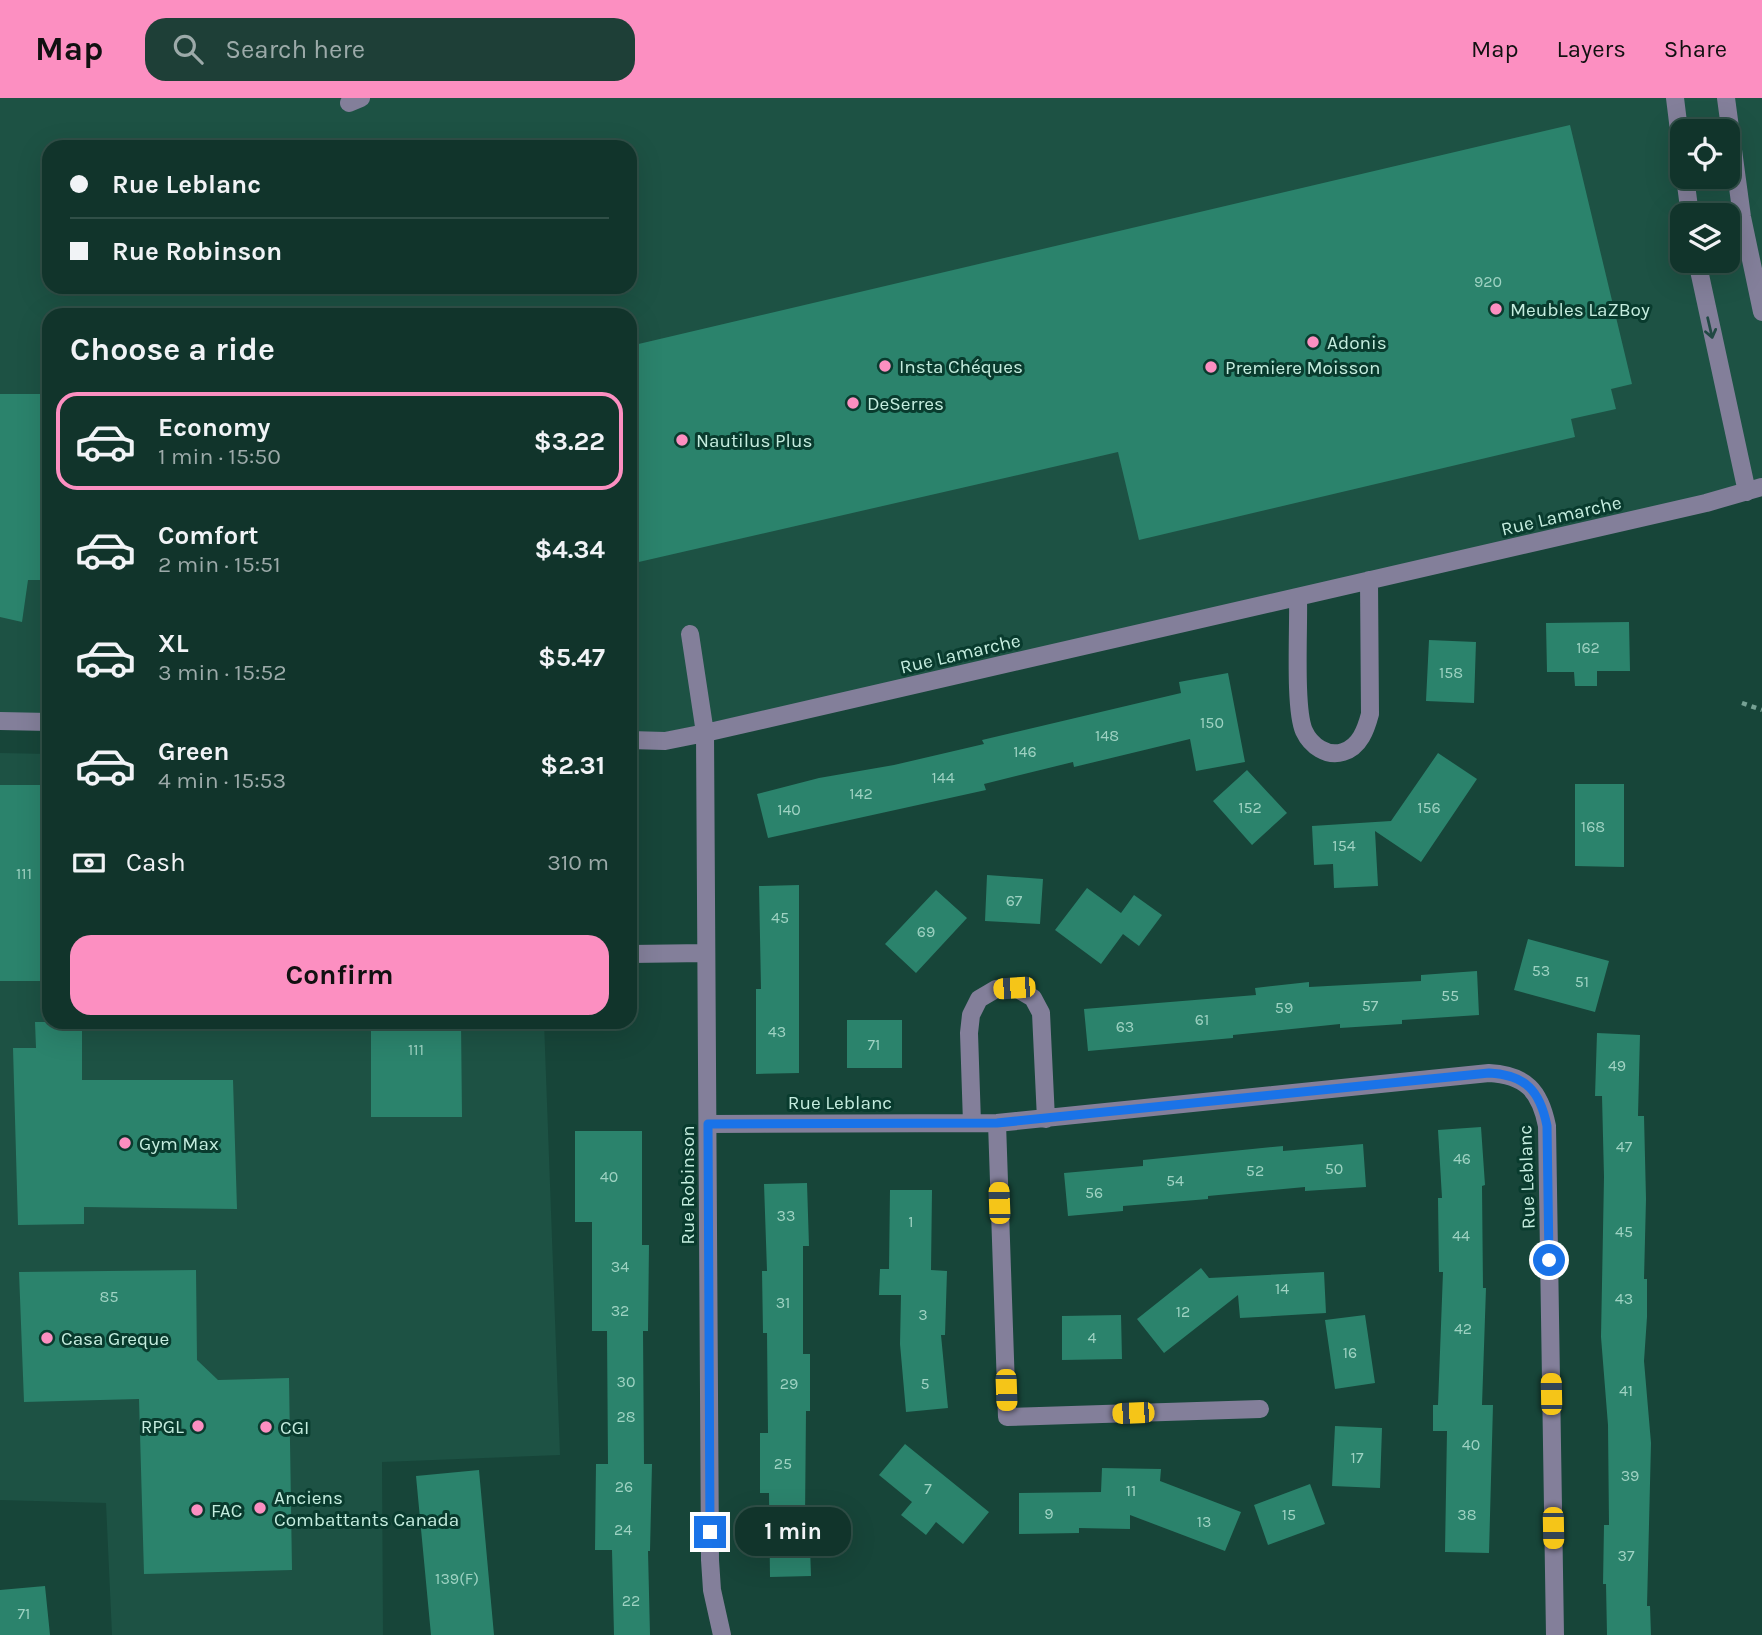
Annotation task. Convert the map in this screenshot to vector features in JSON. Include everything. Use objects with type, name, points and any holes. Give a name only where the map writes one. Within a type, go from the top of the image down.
[{"type":"street","points":[[1675,98],[1678,119]]},
{"type":"street","points":[[1726,98],[1742,217],[1762,312]]},
{"type":"street","points":[[1700,273],[1754,490]]},
{"type":"street","name":"Rue Lamarche","points":[[637,740],[664,741],[705,733],[1671,512],[1754,490]]},
{"type":"street","points":[[1298,597],[1299,713],[1304,732],[1317,748],[1329,753],[1344,752],[1356,745],[1365,732],[1370,714],[1369,580]]},
{"type":"street","name":"Rue Robinson","points":[[690,634],[705,733],[710,1560],[712,1590],[722,1635]]},
{"type":"street","points":[[0,721],[42,722]]},
{"type":"street","points":[[637,954],[706,953]]},
{"type":"street","points":[[972,1123],[969,1033],[971,1015],[979,999],[996,989],[1014,988],[1032,998],[1041,1013],[1046,1119]]},
{"type":"street","name":"Rue Leblanc","points":[[708,1124],[997,1123],[1489,1073],[1507,1074],[1524,1082],[1536,1094],[1543,1107],[1547,1126],[1555,1635]]},
{"type":"street","points":[[997,1123],[1007,1417],[1260,1409]]},
{"type":"path","points":[[1742,703],[1762,710]]},
{"type":"shaded area","points":[[0,98],[1762,98],[1762,487],[1369,580],[637,738],[637,308],[42,308],[42,722],[0,721]]},
{"type":"shaded area","points":[[0,753],[42,754],[42,1029],[544,1029],[560,1455],[382,1462],[383,1635],[112,1635],[106,1503],[0,1500]]},
{"type":"building","points":[[1570,125],[1632,384],[1611,389],[1616,409],[1571,419],[1575,437],[1139,540],[1118,452],[637,562],[637,344]]},
{"type":"building","points":[[0,394],[42,394],[42,580],[28,580],[22,622],[0,617]]},
{"type":"building","points":[[1629,622],[1630,671],[1597,671],[1597,686],[1575,686],[1574,672],[1547,672],[1546,623]]},
{"type":"building","points":[[1429,640],[1476,642],[1474,703],[1426,701]]},
{"type":"building","points":[[1228,673],[1245,762],[1196,771],[1190,739],[1074,767],[1073,762],[984,784],[986,790],[768,838],[757,794],[819,778],[894,765],[984,744],[982,740],[1181,693],[1179,682]]},
{"type":"building","points":[[1438,753],[1477,779],[1421,862],[1375,831],[1378,886],[1334,888],[1333,864],[1314,865],[1312,826],[1391,821]]},
{"type":"building","points":[[1247,770],[1287,813],[1252,845],[1213,801]]},
{"type":"building","points":[[1575,784],[1624,784],[1624,867],[1575,866]]},
{"type":"building","points":[[0,785],[41,785],[42,981],[0,981]]},
{"type":"building","points":[[987,875],[1043,879],[1040,924],[985,921]]},
{"type":"building","points":[[799,885],[799,1073],[756,1074],[756,989],[761,989],[759,886]]},
{"type":"building","points":[[1087,888],[1121,913],[1134,895],[1162,915],[1139,946],[1123,934],[1101,964],[1055,930]]},
{"type":"building","points":[[936,890],[967,918],[916,973],[885,944]]},
{"type":"building","points":[[1528,939],[1609,961],[1595,1012],[1514,990]]},
{"type":"building","points":[[1477,971],[1479,1015],[1402,1020],[1402,1024],[1340,1028],[1340,1024],[1233,1035],[1233,1038],[1088,1051],[1084,1009],[1256,995],[1255,988],[1309,982],[1309,987],[1421,981],[1421,975]]},
{"type":"building","points":[[847,1020],[902,1020],[902,1068],[847,1068]]},
{"type":"building","name":"Gym Max","points":[[35,1022],[42,1022],[42,1029],[82,1029],[82,1080],[233,1080],[237,1209],[84,1207],[84,1224],[18,1225],[13,1048],[36,1048]]},
{"type":"building","points":[[371,1029],[461,1029],[462,1117],[371,1117]]},
{"type":"building","points":[[1597,1033],[1640,1035],[1638,1116],[1644,1116],[1644,1279],[1647,1279],[1644,1361],[1651,1443],[1647,1606],[1650,1606],[1651,1635],[1607,1635],[1606,1584],[1603,1584],[1604,1525],[1609,1525],[1608,1425],[1601,1337],[1604,1177],[1602,1096],[1595,1096]]},
{"type":"building","points":[[1481,1127],[1485,1185],[1482,1186],[1483,1288],[1486,1288],[1482,1405],[1493,1405],[1489,1553],[1445,1552],[1447,1431],[1433,1431],[1433,1405],[1438,1405],[1443,1272],[1439,1272],[1438,1198],[1442,1198],[1438,1130]]},
{"type":"building","points":[[575,1131],[642,1131],[642,1245],[649,1245],[648,1331],[643,1331],[644,1464],[652,1464],[648,1551],[650,1635],[614,1635],[612,1550],[595,1550],[596,1464],[608,1464],[607,1331],[592,1331],[592,1222],[575,1222]]},
{"type":"building","points":[[1363,1144],[1366,1187],[1305,1191],[1305,1187],[1208,1196],[1208,1199],[1123,1206],[1123,1211],[1068,1216],[1064,1173],[1143,1166],[1143,1160],[1283,1146],[1283,1151]]},
{"type":"building","points":[[807,1183],[809,1246],[803,1246],[803,1354],[810,1354],[810,1411],[806,1411],[805,1518],[809,1518],[811,1576],[770,1577],[769,1493],[760,1493],[760,1433],[768,1433],[767,1333],[763,1333],[762,1271],[767,1271],[764,1184]]},
{"type":"building","points":[[890,1190],[932,1190],[931,1270],[947,1271],[945,1335],[941,1335],[948,1408],[906,1412],[900,1344],[901,1295],[879,1295],[880,1269],[889,1269]]},
{"type":"building","points":[[1201,1268],[1209,1278],[1324,1272],[1326,1313],[1240,1318],[1238,1295],[1164,1353],[1137,1319]]},
{"type":"building","points":[[196,1270],[197,1360],[218,1380],[289,1378],[292,1570],[144,1574],[139,1399],[24,1402],[19,1272]]},
{"type":"building","points":[[1121,1315],[1122,1359],[1062,1360],[1062,1316]]},
{"type":"building","points":[[1365,1315],[1375,1383],[1335,1389],[1325,1320]]},
{"type":"building","points":[[1335,1426],[1382,1428],[1380,1488],[1332,1486]]},
{"type":"building","points":[[905,1444],[989,1512],[963,1544],[936,1522],[926,1535],[901,1515],[912,1502],[879,1475]]},
{"type":"building","points":[[1102,1468],[1161,1469],[1160,1481],[1241,1512],[1225,1551],[1130,1515],[1130,1529],[1079,1528],[1079,1533],[1019,1534],[1019,1493],[1101,1492]]},
{"type":"building","points":[[479,1470],[494,1635],[431,1635],[416,1476]]},
{"type":"building","points":[[1310,1484],[1325,1524],[1268,1545],[1254,1505]]},
{"type":"building","points":[[45,1586],[50,1635],[0,1635],[0,1590]]},
{"type":"place","name":"Meubles LaZBoy","points":[[1496,309]]},
{"type":"place","name":"Adonis","points":[[1313,342]]},
{"type":"place","name":"Insta Chéques","points":[[885,366]]},
{"type":"place","name":"Premiere Moisson","points":[[1211,367]]},
{"type":"place","name":"DeSerres","points":[[853,403]]},
{"type":"place","name":"Nautilus Plus","points":[[682,440]]},
{"type":"place","name":"Gym Max","points":[[125,1143]]},
{"type":"place","name":"Casa Greque","points":[[47,1338]]},
{"type":"place","name":"RPGL","points":[[198,1426]]},
{"type":"place","name":"CGI","points":[[266,1427]]},
{"type":"place","name":"Anciens Combattants Canada","points":[[260,1508]]},
{"type":"place","name":"FAC","points":[[197,1510]]},
{"type":"route","points":[[710,1532],[708,1124],[997,1123],[1489,1073],[1507,1074],[1524,1082],[1536,1094],[1543,1107],[1547,1126],[1549,1260]]}]
